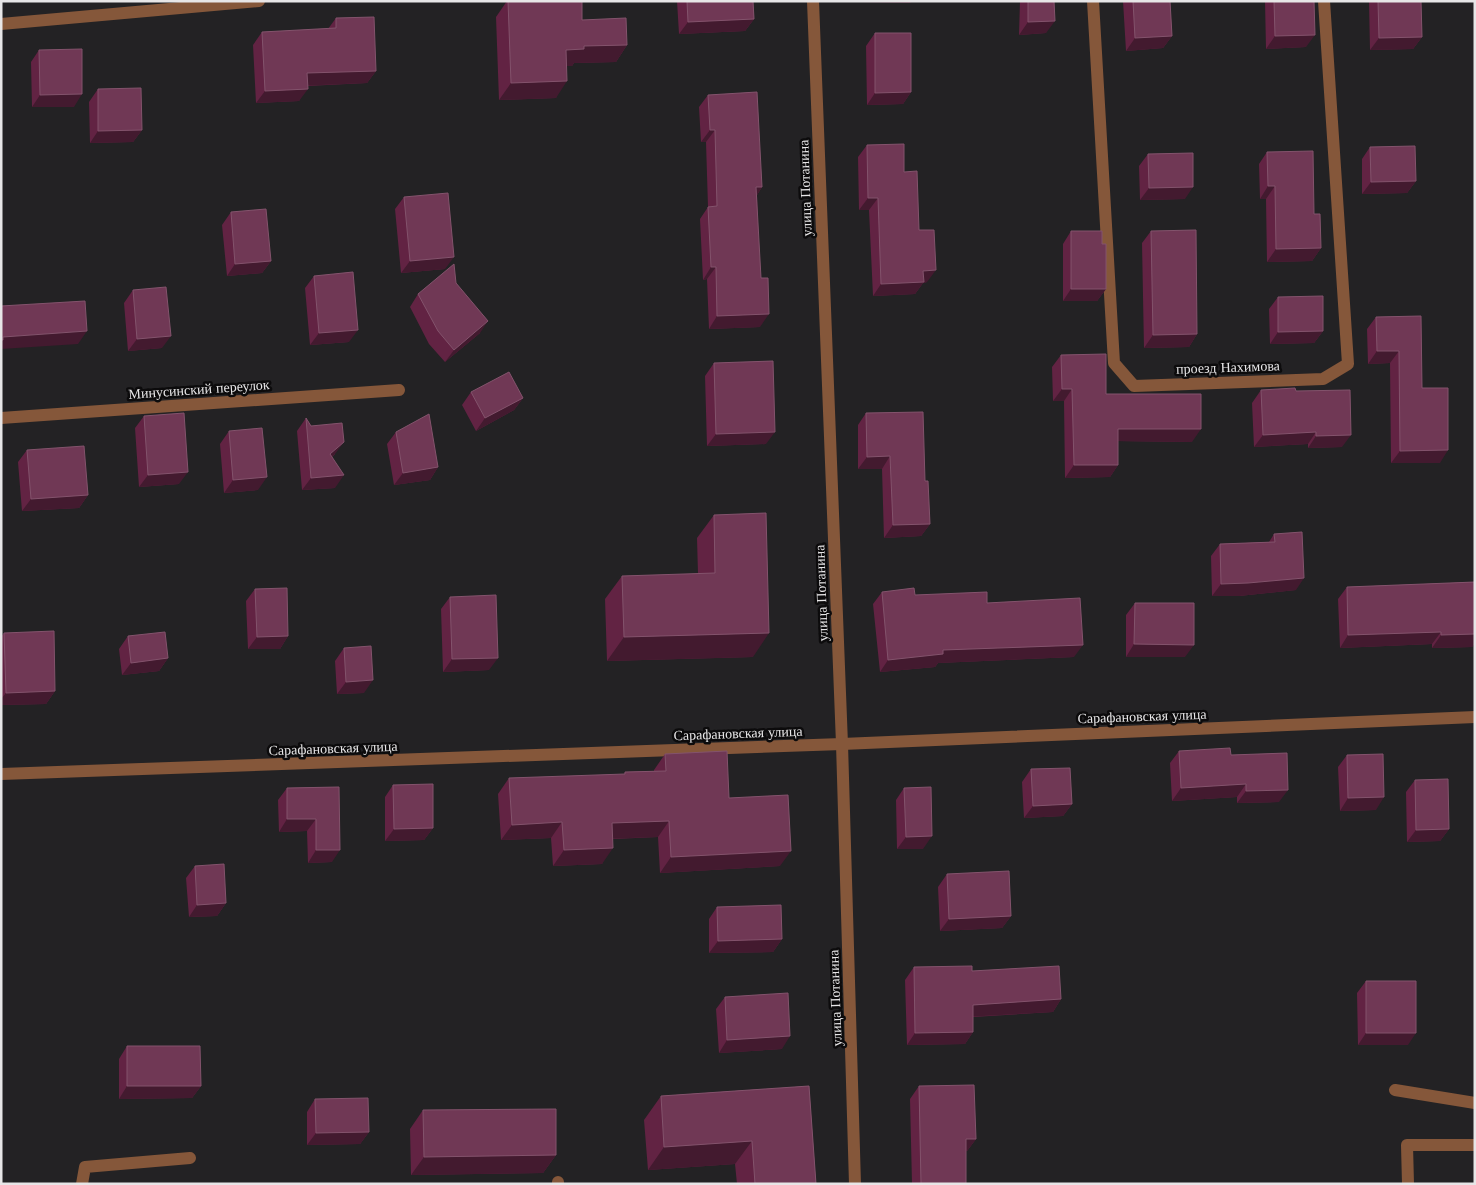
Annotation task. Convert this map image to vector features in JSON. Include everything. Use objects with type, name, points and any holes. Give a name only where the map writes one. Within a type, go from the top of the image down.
[{"type":"street","points":[[1,24],[259,1]]},
{"type":"street","name":"улица Потанина","points":[[813,1],[842,744],[855,1184]]},
{"type":"street","name":"проезд Нахимова","points":[[1093,1],[1114,363],[1134,386],[1323,379],[1348,364],[1324,1]]},
{"type":"street","name":"Минусинский переулок","points":[[1,418],[399,390]]},
{"type":"street","name":"Сарафановская улица","points":[[1,774],[842,744],[1475,717]]},
{"type":"street","points":[[1395,1090],[1475,1103]]},
{"type":"street","points":[[1408,1184],[1407,1144],[1475,1144]]},
{"type":"street","points":[[82,1184],[85,1167],[190,1158]]},
{"type":"building","points":[[508,1],[582,1],[582,20],[626,18],[627,45],[584,46],[584,49],[566,50],[567,81],[511,83]]},
{"type":"building","points":[[687,1],[753,1],[754,19],[688,22]]},
{"type":"building","points":[[1028,1],[1054,1],[1055,21],[1028,22]]},
{"type":"building","points":[[1133,1],[1170,1],[1172,36],[1135,38]]},
{"type":"building","points":[[1274,1],[1314,1],[1315,35],[1275,36]]},
{"type":"building","points":[[1378,1],[1421,1],[1422,37],[1379,38]]},
{"type":"building","points":[[374,17],[376,71],[307,73],[308,89],[265,91],[262,32],[336,28],[336,18]]},
{"type":"building","points":[[875,33],[911,33],[911,92],[875,93]]},
{"type":"building","points":[[82,49],[82,94],[40,95],[39,50]]},
{"type":"building","points":[[141,88],[142,130],[98,131],[98,89]]},
{"type":"building","points":[[757,92],[762,187],[756,187],[761,278],[768,278],[769,314],[717,316],[716,267],[711,267],[708,207],[717,206],[715,130],[710,130],[708,95]]},
{"type":"building","points":[[904,144],[904,172],[917,171],[919,230],[934,230],[936,270],[923,271],[924,282],[881,284],[878,198],[868,198],[867,145]]},
{"type":"building","points":[[1415,146],[1416,181],[1371,182],[1370,147]]},
{"type":"building","points":[[1313,151],[1314,214],[1320,214],[1321,248],[1276,249],[1275,186],[1268,186],[1267,152]]},
{"type":"building","points":[[1193,153],[1193,187],[1149,188],[1148,154]]},
{"type":"building","points":[[448,193],[454,257],[410,261],[404,197]]},
{"type":"building","points":[[266,209],[271,261],[235,264],[231,212]]},
{"type":"building","points":[[1196,230],[1197,334],[1153,335],[1151,231]]},
{"type":"building","points":[[1071,231],[1102,231],[1102,244],[1106,244],[1106,289],[1071,289]]},
{"type":"building","points":[[454,264],[456,283],[488,321],[454,350],[438,331],[418,294]]},
{"type":"building","points":[[353,272],[358,330],[319,333],[314,276]]},
{"type":"building","points":[[166,287],[171,336],[137,339],[133,290]]},
{"type":"building","points":[[1323,296],[1323,331],[1278,332],[1278,297]]},
{"type":"building","points":[[85,301],[87,331],[3,337],[3,340],[1,340],[1,306]]},
{"type":"building","points":[[1421,316],[1422,388],[1448,388],[1448,450],[1400,451],[1399,351],[1377,351],[1376,317]]},
{"type":"building","points":[[1106,354],[1106,394],[1201,394],[1201,429],[1118,429],[1118,465],[1074,465],[1072,389],[1062,389],[1061,355]]},
{"type":"building","points":[[773,361],[775,432],[716,434],[714,363]]},
{"type":"building","points":[[509,372],[523,398],[485,418],[471,392]]},
{"type":"building","points":[[1295,388],[1296,391],[1350,390],[1351,435],[1316,436],[1316,432],[1263,435],[1261,390]]},
{"type":"building","points":[[923,412],[925,481],[928,481],[930,524],[893,525],[890,456],[867,457],[866,413]]},
{"type":"building","points":[[184,413],[188,472],[148,475],[144,416]]},
{"type":"building","points":[[429,414],[438,467],[403,473],[396,432]]},
{"type":"building","points":[[306,418],[311,426],[342,423],[344,442],[330,454],[344,475],[311,478]]},
{"type":"building","points":[[262,428],[267,477],[233,480],[229,431]]},
{"type":"building","points":[[84,446],[88,495],[31,499],[27,450]]},
{"type":"building","points":[[766,513],[769,633],[624,637],[622,576],[715,573],[714,515]]},
{"type":"building","points":[[1302,532],[1304,578],[1221,584],[1220,544],[1275,542],[1274,534]]},
{"type":"building","points":[[1475,582],[1475,634],[1441,635],[1441,632],[1348,635],[1347,587]]},
{"type":"building","points":[[287,588],[288,636],[257,637],[255,589]]},
{"type":"building","points":[[914,588],[915,595],[987,592],[987,603],[1080,598],[1083,645],[943,650],[943,654],[888,660],[882,592]]},
{"type":"building","points":[[496,595],[498,658],[452,659],[450,597]]},
{"type":"building","points":[[1135,603],[1194,603],[1194,645],[1134,644]]},
{"type":"building","points":[[54,631],[55,691],[6,693],[4,633]]},
{"type":"building","points":[[165,632],[168,658],[131,663],[128,636]]},
{"type":"building","points":[[371,646],[373,680],[346,682],[344,648]]},
{"type":"building","points":[[1230,748],[1231,755],[1287,753],[1288,790],[1246,791],[1246,784],[1181,788],[1179,751]]},
{"type":"building","points":[[727,751],[729,798],[788,795],[791,851],[671,857],[669,821],[612,823],[613,848],[564,850],[562,822],[512,825],[509,778],[666,771],[665,754]]},
{"type":"building","points":[[1383,754],[1384,797],[1348,798],[1347,755]]},
{"type":"building","points":[[1070,768],[1072,804],[1033,806],[1031,769]]},
{"type":"building","points":[[1448,779],[1449,829],[1416,830],[1415,780]]},
{"type":"building","points":[[433,784],[433,828],[394,829],[393,785]]},
{"type":"building","points":[[339,787],[340,850],[316,850],[316,819],[287,819],[287,788]]},
{"type":"building","points":[[931,787],[932,836],[906,837],[904,788]]},
{"type":"building","points":[[224,864],[226,903],[197,905],[195,866]]},
{"type":"building","points":[[1009,871],[1011,916],[949,919],[947,874]]},
{"type":"building","points":[[781,905],[782,939],[718,941],[717,907]]},
{"type":"building","points":[[972,966],[972,971],[1059,966],[1061,999],[973,1005],[973,1032],[915,1033],[914,967]]},
{"type":"building","points":[[1366,981],[1416,981],[1416,1033],[1366,1033]]},
{"type":"building","points":[[788,993],[790,1036],[727,1040],[725,997]]},
{"type":"building","points":[[127,1046],[200,1046],[201,1086],[127,1086]]},
{"type":"building","points":[[974,1085],[976,1139],[966,1139],[966,1184],[921,1184],[919,1086]]},
{"type":"building","points":[[809,1086],[816,1184],[755,1184],[752,1141],[664,1147],[661,1096]]},
{"type":"building","points":[[368,1098],[369,1132],[316,1133],[315,1099]]},
{"type":"building","points":[[556,1109],[556,1155],[424,1157],[423,1110]]}]
